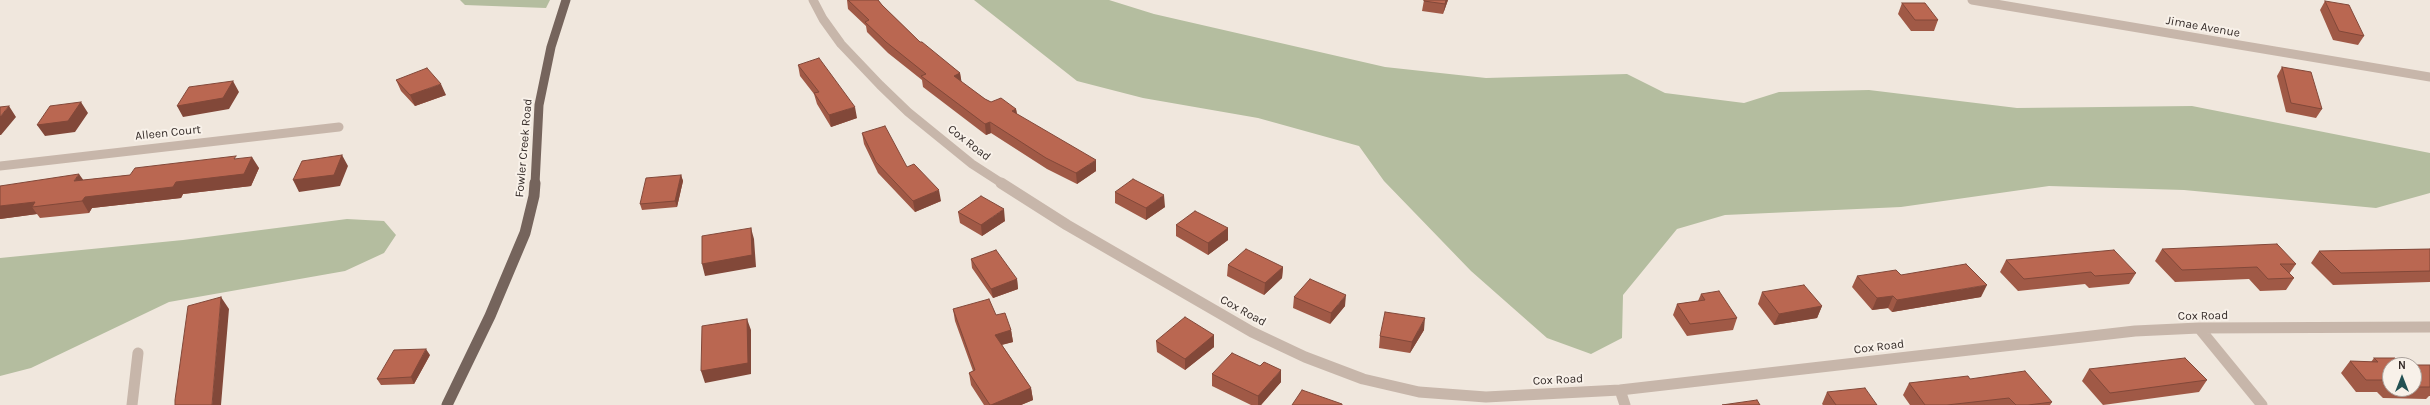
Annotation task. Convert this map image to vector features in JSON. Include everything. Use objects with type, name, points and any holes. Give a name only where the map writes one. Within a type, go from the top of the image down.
[{"type":"main road","name":"Fowler Creek Road","points":[[447,405],[490,316],[524,233],[534,196],[539,105],[550,47],[566,0]]},
{"type":"street","name":"Cox Road","points":[[813,0],[823,19],[841,44],[880,85],[908,112],[972,164],[1067,225],[1259,335],[1305,357],[1363,379],[1419,392],[1486,397],[1620,390],[2080,336],[2199,328],[2430,326]]},
{"type":"street","name":"Jimae Avenue","points":[[1972,0],[2430,77]]},
{"type":"street","name":"Alleen Court","points":[[0,166],[339,127]]},
{"type":"street","points":[[2199,328],[2262,405]]},
{"type":"street","points":[[132,405],[138,353]]},
{"type":"street","points":[[1620,390],[1626,405]]},
{"type":"green space","points":[[460,0],[550,0],[546,8],[465,5]]},
{"type":"green space","points":[[974,0],[1109,0],[1154,14],[1385,67],[1486,78],[1627,74],[1665,93],[1744,103],[1779,92],[1869,90],[2017,108],[2192,106],[2430,153],[2430,193],[2376,208],[2184,190],[2049,186],[1901,207],[1725,215],[1677,229],[1623,295],[1622,338],[1591,354],[1547,338],[1471,271],[1384,181],[1359,146],[1258,118],[1143,98],[1077,81]]},
{"type":"green space","points":[[347,219],[384,221],[396,235],[384,253],[345,271],[169,302],[31,368],[0,376],[0,258],[183,240]]},
{"type":"building","points":[[848,0],[878,0],[920,42],[922,42],[960,73],[954,76],[985,99],[991,102],[1001,98],[1016,109],[1012,111],[1096,160],[1076,173],[1046,158],[990,122],[985,124],[921,76],[926,74],[886,42],[865,22],[869,20]]},
{"type":"building","points":[[1424,0],[1446,0],[1445,4]]},
{"type":"building","points":[[2325,1],[2349,5],[2364,36],[2339,31]]},
{"type":"building","points":[[1902,3],[1925,3],[1938,20],[1915,20]]},
{"type":"building","points":[[819,58],[855,107],[829,115],[814,93],[819,92],[798,65]]},
{"type":"building","points":[[2282,67],[2311,72],[2322,109],[2291,103]]},
{"type":"building","points":[[427,68],[441,84],[410,95],[396,80]]},
{"type":"building","points":[[233,81],[223,98],[177,106],[189,87]]},
{"type":"building","points":[[81,102],[68,121],[37,125],[50,106]]},
{"type":"building","points":[[9,106],[0,117],[0,107]]},
{"type":"building","points":[[885,126],[907,167],[914,164],[939,190],[913,201],[876,162],[862,133]]},
{"type":"building","points":[[342,155],[334,175],[293,180],[302,161]]},
{"type":"building","points":[[236,156],[234,159],[252,157],[244,174],[176,182],[173,187],[85,197],[82,201],[32,207],[35,202],[0,206],[0,186],[79,174],[74,181],[130,175],[135,168]]},
{"type":"building","points":[[681,175],[675,201],[640,204],[646,178]]},
{"type":"building","points":[[1133,179],[1164,195],[1146,208],[1115,192]]},
{"type":"building","points":[[981,196],[1004,209],[981,225],[958,212]]},
{"type":"building","points":[[1195,211],[1228,228],[1208,243],[1176,225]]},
{"type":"building","points":[[751,228],[752,255],[702,264],[702,236]]},
{"type":"building","points":[[2277,244],[2296,264],[2280,264],[2294,278],[2268,279],[2257,267],[2182,270],[2162,249]]},
{"type":"building","points":[[1246,249],[1283,267],[1265,283],[1228,265]]},
{"type":"building","points":[[2430,249],[2430,271],[2341,273],[2319,251]]},
{"type":"building","points":[[996,250],[1017,279],[991,289],[971,259]]},
{"type":"building","points":[[2114,250],[2136,273],[2095,276],[2091,272],[2024,279],[2006,260]]},
{"type":"building","points":[[1966,264],[1987,285],[1897,300],[1893,296],[1877,298],[1857,276],[1896,270],[1901,275]]},
{"type":"building","points":[[1310,279],[1346,295],[1331,313],[1294,297]]},
{"type":"building","points":[[1804,285],[1822,306],[1779,314],[1762,292]]},
{"type":"building","points":[[1719,291],[1737,318],[1690,324],[1677,304],[1705,300],[1701,294]]},
{"type":"building","points":[[221,297],[212,405],[175,405],[188,306]]},
{"type":"building","points":[[989,299],[996,315],[1005,313],[1011,330],[995,335],[1031,388],[991,405],[969,373],[975,370],[953,309]]},
{"type":"building","points":[[1385,312],[1425,318],[1412,342],[1380,336]]},
{"type":"building","points":[[1185,317],[1214,335],[1185,359],[1156,341]]},
{"type":"building","points":[[747,319],[748,363],[701,371],[702,326]]},
{"type":"building","points":[[426,349],[411,377],[377,379],[394,350]]},
{"type":"building","points":[[1232,353],[1260,366],[1264,362],[1281,370],[1258,396],[1212,374]]},
{"type":"building","points":[[2185,358],[2207,380],[2110,393],[2089,369]]},
{"type":"building","points":[[2374,358],[2382,358],[2382,380],[2366,380],[2350,361],[2378,362]]},
{"type":"building","points":[[2422,365],[2430,365],[2430,387],[2422,387]]},
{"type":"building","points":[[2025,371],[2052,402],[2016,405],[2009,398],[1947,405],[1925,405],[1909,383],[1968,376],[1970,379]]},
{"type":"building","points":[[1865,388],[1877,405],[1836,405],[1827,392]]},
{"type":"building","points":[[1302,390],[1342,404],[1342,405],[1292,405]]},
{"type":"building","points":[[1757,400],[1760,405],[1722,405]]}]
